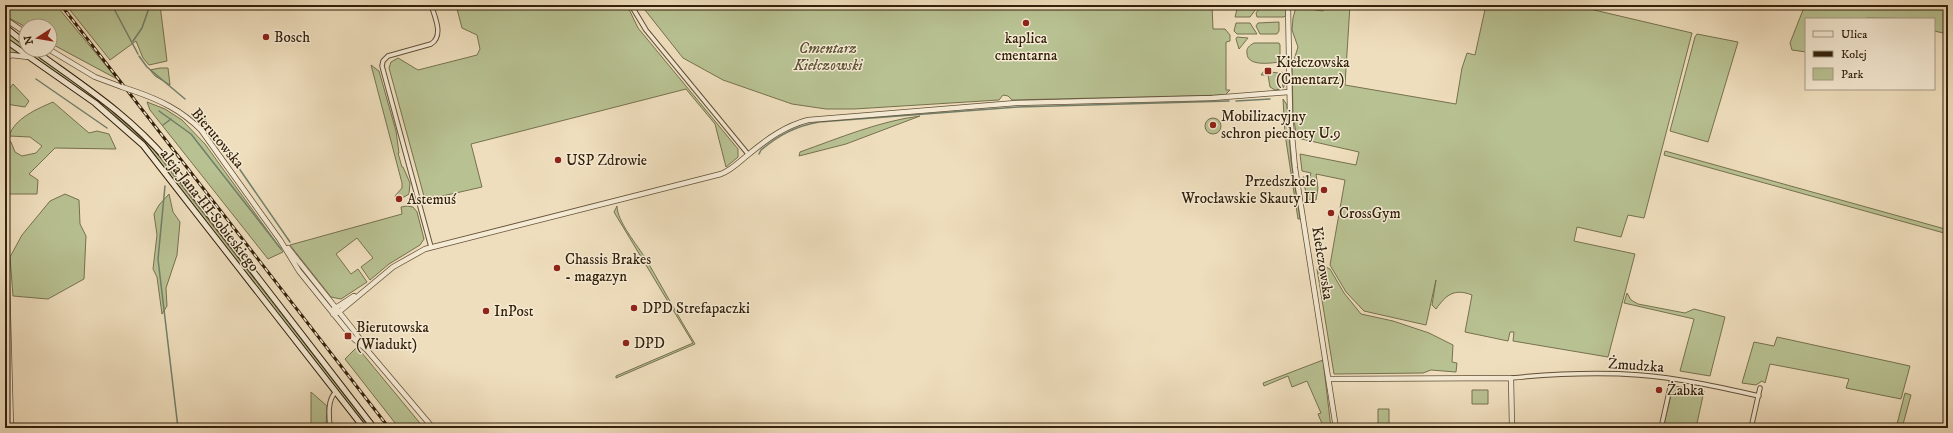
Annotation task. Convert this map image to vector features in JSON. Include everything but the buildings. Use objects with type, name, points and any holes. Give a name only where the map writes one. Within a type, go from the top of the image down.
[{"type":"main road","points":[[5,27],[18,38]]},
{"type":"main road","name":"aleja Jana III Sobieskiego","points":[[5,40],[18,50]]},
{"type":"main road","name":"aleja Jana III Sobieskiego","points":[[29,58],[95,103],[143,145],[364,428]]},
{"type":"main road","name":"aleja Jana III Sobieskiego","points":[[45,58],[114,108],[156,147],[374,428]]},
{"type":"street","points":[[431,5],[438,32],[435,41],[431,44],[388,56],[383,61],[382,66],[431,247]]},
{"type":"street","points":[[631,5],[646,30],[748,154]]},
{"type":"street","name":"Kiełczowska","points":[[1288,5],[1290,123],[1295,168],[1336,428]]},
{"type":"street","points":[[5,19],[18,28]]},
{"type":"street","points":[[5,27],[18,29]]},
{"type":"street","name":"Bierutowska","points":[[58,55],[95,77],[169,105],[193,123],[212,145],[280,240],[299,270],[353,338],[367,350]]},
{"type":"street","points":[[5,60],[11,56],[18,56]]},
{"type":"street","points":[[333,314],[339,312],[361,292],[393,267],[431,247],[721,174],[732,169],[748,154],[783,129],[814,119],[1005,104],[1212,98],[1290,92]]},
{"type":"street","points":[[5,204],[11,428]]},
{"type":"street","name":"Bierutowska","points":[[280,240],[339,312],[367,350],[433,428]]},
{"type":"street","points":[[333,314],[335,308],[361,292]]},
{"type":"street","name":"Żmudzka","points":[[1328,379],[1511,378],[1620,374],[1672,379],[1758,396]]},
{"type":"street","points":[[1511,378],[1512,428]]},
{"type":"street","points":[[1661,428],[1672,379]]},
{"type":"street","points":[[1751,428],[1760,388]]},
{"type":"street","points":[[330,428],[331,397],[336,392]]},
{"type":"green space","points":[[5,5],[56,5],[117,79],[58,47],[58,18],[18,18],[18,23],[5,16]]},
{"type":"green space","points":[[66,5],[160,5],[167,61],[149,65],[143,58],[136,41],[110,60]]},
{"type":"green space","points":[[456,5],[627,5],[638,28],[738,149],[738,157],[726,167],[715,124],[686,89],[471,144],[482,187],[425,200],[389,68],[391,62],[398,58],[418,70],[477,55],[480,49],[477,35],[462,28]]},
{"type":"green space","name":"Cmentarz Kiełczowski","points":[[641,5],[1212,5],[1213,29],[1225,29],[1230,35],[1230,41],[1226,42],[1226,90],[1230,90],[1225,95],[1012,100],[1008,96],[1003,95],[999,100],[854,109],[826,109],[792,104],[723,80],[683,58]]},
{"type":"green space","points":[[1238,5],[1259,5],[1250,17],[1235,17]]},
{"type":"green space","points":[[1262,5],[1286,5],[1286,15],[1284,17],[1257,17],[1256,13]]},
{"type":"green space","points":[[1324,5],[1350,5],[1345,85],[1456,104],[1462,68],[1467,53],[1475,55],[1486,5],[1573,5],[1692,33],[1644,218],[1628,215],[1621,237],[1577,227],[1574,241],[1635,254],[1608,357],[1513,341],[1514,332],[1510,332],[1508,341],[1465,332],[1472,295],[1460,292],[1451,294],[1443,300],[1436,309],[1432,305],[1436,280],[1426,325],[1364,311],[1346,292],[1330,265],[1345,180],[1316,174],[1318,188],[1316,200],[1307,199],[1303,177],[1310,176],[1311,173],[1302,171],[1300,154],[1356,165],[1359,152],[1297,138],[1293,115],[1292,66],[1298,47],[1292,30],[1296,7],[1323,11]]},
{"type":"green space","points":[[1805,5],[1948,5],[1948,34],[1935,31],[1935,18],[1805,18],[1805,52],[1792,50],[1790,43]]},
{"type":"green space","points":[[1279,22],[1279,31],[1277,34],[1260,34],[1256,26],[1258,23]]},
{"type":"green space","points":[[1236,23],[1250,23],[1257,34],[1237,34],[1234,31]]},
{"type":"green space","points":[[7,32],[18,41],[18,45],[6,37]]},
{"type":"green space","points":[[1697,34],[1738,42],[1708,142],[1670,131]]},
{"type":"green space","points":[[1237,37],[1248,38],[1239,49],[1236,39]]},
{"type":"green space","points":[[1254,43],[1279,43],[1280,62],[1260,63],[1251,60],[1248,57],[1247,50]]},
{"type":"green space","points":[[6,45],[18,52],[11,53],[5,57]]},
{"type":"green space","points":[[36,58],[40,58],[103,102],[154,150],[370,428],[367,428],[146,144],[106,107]]},
{"type":"green space","points":[[371,65],[379,71],[396,131],[398,153],[402,167],[410,183],[409,194],[399,200],[396,199],[395,196],[402,188],[402,183]]},
{"type":"green space","points":[[168,68],[170,85],[155,76],[150,70]]},
{"type":"green space","points":[[1264,71],[1278,73],[1280,89],[1275,90],[1270,87],[1268,75],[1261,75]]},
{"type":"green space","points":[[1281,72],[1286,75],[1287,81],[1283,88]]},
{"type":"green space","points":[[13,84],[29,101],[25,107],[6,104],[5,87],[10,88]]},
{"type":"green space","points":[[1283,99],[1287,105],[1291,161],[1300,219],[1298,219],[1285,134]]},
{"type":"green space","points":[[53,102],[89,133],[97,131],[109,134],[116,149],[55,148],[29,174],[38,180],[37,194],[9,194],[6,137],[11,142],[15,152],[22,156],[36,153],[42,146],[30,137],[9,136],[16,124],[21,119]]},
{"type":"green space","points":[[147,102],[165,109],[182,120],[205,144],[283,252],[268,259],[150,110]]},
{"type":"green space","points":[[920,116],[846,144],[799,156],[800,152],[860,131],[905,118]]},
{"type":"green space","points":[[1213,118],[1220,123],[1221,126],[1216,133],[1213,134],[1206,129],[1205,126],[1210,119]]},
{"type":"green space","points":[[1665,151],[1945,229],[1944,233],[1664,155]]},
{"type":"green space","points":[[65,194],[79,200],[80,224],[86,236],[84,279],[48,299],[13,296],[10,257],[22,235],[50,201]]},
{"type":"green space","points":[[169,194],[173,212],[180,222],[177,255],[166,288],[167,306],[162,314],[157,277],[153,269],[157,235],[154,214],[159,205]]},
{"type":"green space","points":[[617,206],[620,219],[646,259],[695,344],[616,378],[616,376],[693,343],[614,212]]},
{"type":"green space","points":[[401,207],[413,207],[417,212],[424,239],[420,245],[389,264],[370,280],[361,267],[373,258],[357,238],[336,254],[351,274],[358,269],[367,282],[341,299],[331,297],[290,245],[402,214]]},
{"type":"green space","points":[[1326,267],[1330,269],[1344,293],[1361,314],[1393,321],[1429,333],[1453,345],[1452,362],[1457,363],[1456,372],[1431,370],[1423,373],[1334,374],[1317,269]]},
{"type":"green space","points":[[1627,293],[1631,300],[1638,304],[1685,313],[1694,309],[1725,317],[1710,376],[1680,371],[1694,319],[1624,303]]},
{"type":"green space","points":[[1777,337],[1910,366],[1901,399],[1846,388],[1849,379],[1770,364],[1765,383],[1762,381],[1756,385],[1742,383],[1754,342],[1774,346]]},
{"type":"green space","points":[[357,347],[424,428],[399,428],[345,359]]},
{"type":"green space","points":[[1323,360],[1331,428],[1320,428],[1323,426],[1318,414],[1321,413],[1307,381],[1292,387],[1288,376],[1264,386],[1263,383]]},
{"type":"green space","points":[[1675,386],[1704,391],[1696,428],[1663,428],[1673,387]]},
{"type":"green space","points":[[1472,390],[1488,390],[1488,404],[1472,404]]},
{"type":"green space","points":[[311,392],[327,406],[326,428],[311,428]]},
{"type":"green space","points":[[1905,393],[1911,395],[1902,428],[1896,428]]},
{"type":"green space","points":[[1378,409],[1389,409],[1389,428],[1378,428]]},
{"type":"waterway","points":[[112,5],[138,54]]},
{"type":"waterway","points":[[133,41],[142,28],[150,5]]},
{"type":"waterway","points":[[139,56],[147,67],[185,99]]},
{"type":"waterway","points":[[36,79],[107,128]]},
{"type":"waterway","points":[[1236,101],[1270,99]]},
{"type":"waterway","points":[[759,154],[761,150],[788,132],[819,122],[1018,107],[1229,101]]},
{"type":"waterway","points":[[159,111],[191,134],[281,249]]},
{"type":"waterway","points":[[200,112],[290,242]]},
{"type":"waterway","points":[[163,125],[171,119]]},
{"type":"waterway","points":[[165,186],[158,259],[178,428]]},
{"type":"railway","points":[[61,5],[389,428]]},
{"type":"place","name":"kaplica cmentarna","points":[[1026,23]]},
{"type":"place","name":"Bosch","points":[[266,37]]},
{"type":"place","name":"Kiełczowska (Cmentarz)","points":[[1268,71]]},
{"type":"place","name":"Mobilizacyjny schron piechoty U.9","points":[[1213,125]]},
{"type":"place","name":"USP Zdrowie","points":[[558,160]]},
{"type":"place","name":"Przedszkole Wrocławskie Skauty II","points":[[1324,190]]},
{"type":"place","name":"Astemuś","points":[[399,199]]},
{"type":"place","name":"CrossGym","points":[[1331,213]]},
{"type":"place","name":"Chassis Brakes - magazyn","points":[[557,268]]},
{"type":"place","name":"DPD Strefapaczki","points":[[634,308]]},
{"type":"place","name":"InPost","points":[[486,311]]},
{"type":"place","name":"Bierutowska (Wiadukt)","points":[[348,336]]},
{"type":"place","name":"DPD","points":[[626,343]]},
{"type":"place","name":"Żabka","points":[[1659,390]]}]
